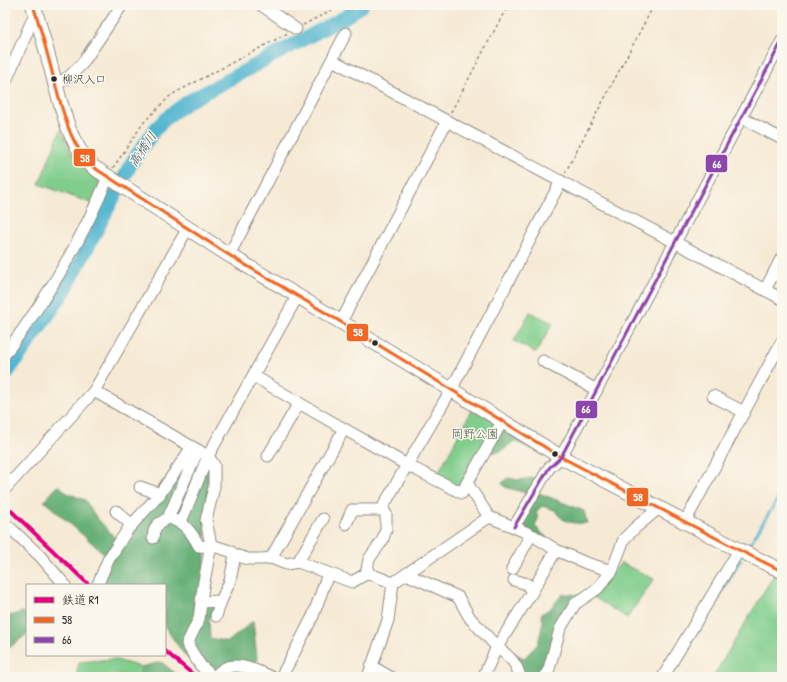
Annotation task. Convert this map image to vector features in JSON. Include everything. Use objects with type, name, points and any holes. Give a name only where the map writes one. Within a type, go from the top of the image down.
[{"type":"main road","points":[[36,7],[56,85],[73,141],[83,156],[93,167],[229,255],[561,457],[782,571]]},
{"type":"street","points":[[56,85],[70,76],[82,64],[122,5]]},
{"type":"street","points":[[261,5],[296,29]]},
{"type":"street","points":[[5,83],[8,68],[36,7]]},
{"type":"street","points":[[229,255],[346,32]]},
{"type":"street","points":[[514,527],[549,468],[561,457],[782,41]]},
{"type":"street","points":[[332,60],[782,299]]},
{"type":"street","points":[[742,118],[782,139]]},
{"type":"street","points":[[341,322],[447,121]]},
{"type":"street","points":[[5,354],[27,325],[54,281],[95,207],[108,177]]},
{"type":"street","points":[[366,574],[369,559],[382,541],[386,530],[386,514],[383,510],[384,505],[451,390],[561,181]]},
{"type":"street","points":[[5,489],[94,391],[188,228]]},
{"type":"street","points":[[765,290],[782,258]]},
{"type":"street","points":[[98,584],[108,560],[132,525],[199,451],[254,376],[297,297]]},
{"type":"street","points":[[686,522],[782,341]]},
{"type":"street","points":[[543,361],[597,390]]},
{"type":"street","points":[[254,376],[407,465],[462,493],[502,422]]},
{"type":"street","points":[[94,391],[199,451],[214,465],[214,487],[206,520],[211,546],[199,619],[187,644],[200,665],[216,675],[233,665],[247,668],[266,676]]},
{"type":"street","points":[[713,396],[744,412]]},
{"type":"street","points":[[268,456],[299,403]]},
{"type":"street","points":[[271,558],[344,429]]},
{"type":"street","points":[[153,538],[154,531],[158,525],[168,518],[199,451]]},
{"type":"street","points":[[181,522],[199,451]]},
{"type":"street","points":[[467,483],[489,517],[531,535],[556,550],[586,563],[612,571]]},
{"type":"street","points":[[140,487],[160,494]]},
{"type":"street","points":[[545,677],[550,669],[560,629],[576,604],[597,589],[612,571],[624,539],[658,508]]},
{"type":"street","points":[[346,524],[352,510],[383,510]]},
{"type":"street","points":[[116,511],[132,525]]},
{"type":"street","points":[[390,677],[370,672],[388,620],[393,583],[489,517]]},
{"type":"street","points":[[168,518],[181,522],[199,546],[211,546],[230,551],[235,555],[248,559],[271,558],[286,564],[298,562],[328,575],[352,582],[366,574],[373,575],[393,583]]},
{"type":"street","points":[[298,562],[323,519]]},
{"type":"street","points":[[5,523],[40,556],[64,584]]},
{"type":"street","points":[[531,535],[513,574],[527,584],[532,592]]},
{"type":"street","points":[[484,677],[497,647],[532,592],[556,550]]},
{"type":"street","points":[[664,677],[739,550]]},
{"type":"street","points":[[216,616],[230,581],[235,555]]},
{"type":"street","points":[[308,573],[328,575]]},
{"type":"street","points":[[406,574],[458,597],[470,618],[497,647],[511,658],[517,667],[520,677]]},
{"type":"street","points":[[281,677],[313,616],[328,575]]},
{"type":"street","points":[[201,602],[221,601]]},
{"type":"path","points":[[108,177],[140,128],[171,95],[342,5]]},
{"type":"path","points":[[447,121],[508,5]]},
{"type":"path","points":[[561,181],[654,5]]},
{"type":"green space","points":[[61,129],[70,151],[83,168],[101,182],[93,204],[39,184]]},
{"type":"green space","points":[[530,312],[553,323],[536,353],[514,341]]},
{"type":"green space","name":"岡野公園","points":[[473,408],[498,424],[462,486],[456,486],[436,477]]},
{"type":"green space","points":[[503,426],[537,451],[514,441],[500,451],[488,451]]},
{"type":"green space","points":[[185,455],[209,470],[216,481],[206,520],[204,596],[217,601],[209,619],[210,638],[228,642],[253,621],[259,677],[208,677],[200,672],[183,653],[166,628],[166,584],[100,584],[107,556],[44,501],[59,485],[67,493],[85,500],[96,517],[117,540]]},
{"type":"green space","points":[[508,478],[518,480],[535,478],[539,493],[584,511],[587,523],[569,522],[561,518],[555,510],[542,506],[536,512],[538,519],[535,526],[547,538],[520,529],[527,511],[526,493],[505,487],[502,483]]},
{"type":"green space","points":[[621,563],[654,579],[627,618],[592,596]]},
{"type":"green space","points":[[775,573],[782,576],[782,677],[713,677]]},
{"type":"green space","points":[[563,594],[582,595],[556,625],[547,661],[538,677],[509,677],[513,665],[510,655],[514,653],[524,658],[538,644],[543,622],[541,614],[550,609]]},
{"type":"green space","points":[[26,611],[26,635],[5,651],[5,617]]},
{"type":"green space","points":[[113,659],[144,668],[141,677],[127,677],[115,673],[114,677],[76,677],[79,662]]},
{"type":"green space","points":[[161,662],[180,677],[140,677],[141,667]]},
{"type":"waterway","name":"高橋川","points":[[5,376],[66,289],[132,162],[156,128],[171,114],[189,101],[345,17],[362,5]]},
{"type":"waterway","points":[[748,547],[782,492]]},
{"type":"waterway","points":[[698,633],[741,559]]},
{"type":"rail line","name":"R1","points":[[5,505],[88,584]]},
{"type":"rail line","name":"R1","points":[[166,652],[196,677]]},
{"type":"transit line","name":"58","points":[[33,5],[69,130],[79,149],[93,167],[229,255],[561,457],[782,571]]},
{"type":"transit line","name":"66","points":[[514,527],[549,468],[561,457],[782,41]]},
{"type":"place","name":"柳沢入口","points":[[54,79]]}]
